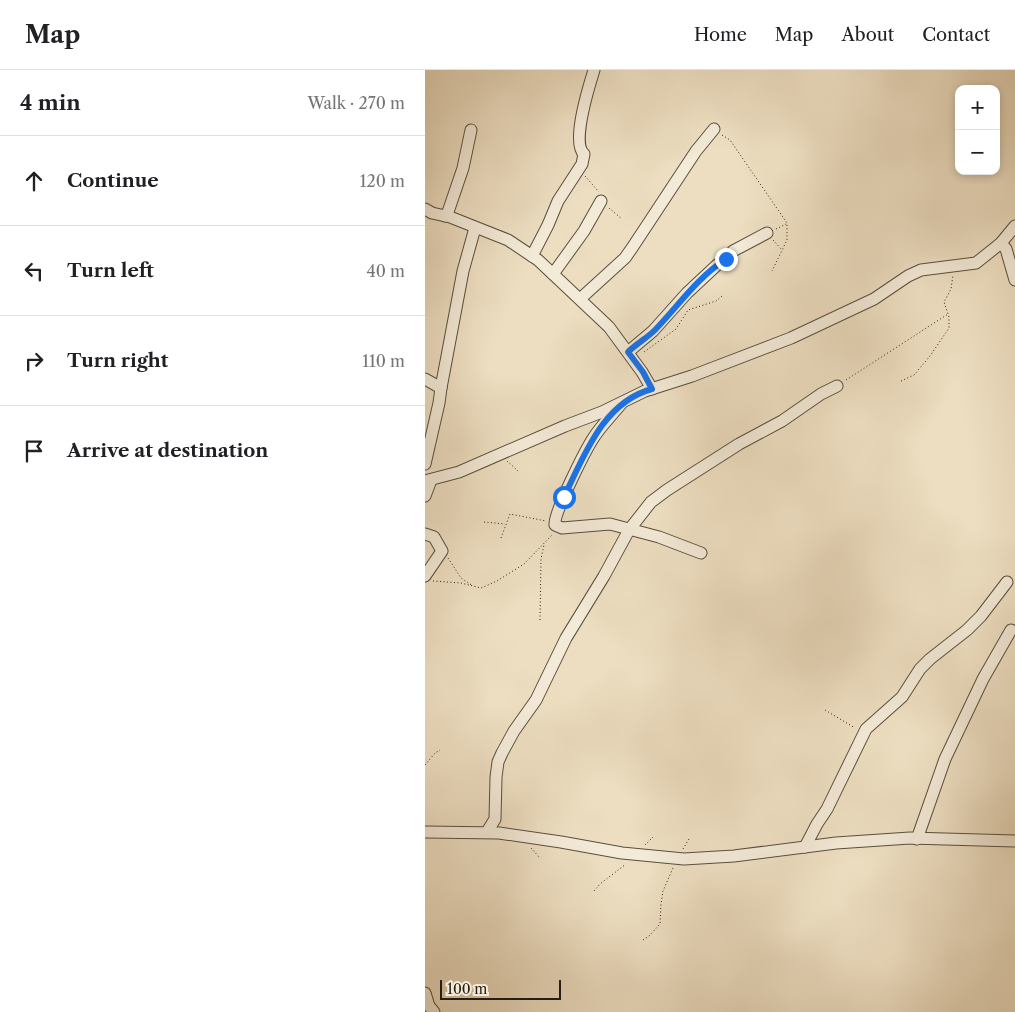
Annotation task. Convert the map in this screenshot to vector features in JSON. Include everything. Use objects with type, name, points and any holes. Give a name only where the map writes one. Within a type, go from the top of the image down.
[{"type":"street","points":[[532,256],[548,225],[557,201],[579,170],[584,157],[579,144],[579,131],[594,70]]},
{"type":"street","points":[[445,216],[449,212],[463,168],[471,130]]},
{"type":"street","points":[[580,299],[625,258],[696,152],[714,130]]},
{"type":"street","points":[[553,274],[584,231],[600,197]]},
{"type":"street","points":[[425,209],[508,240],[532,256],[609,327],[643,372],[652,389]]},
{"type":"street","points":[[425,496],[428,481],[459,472],[622,403],[637,394],[699,374],[791,338],[874,299],[908,276],[921,270],[976,263],[1001,243],[1015,226]]},
{"type":"street","points":[[425,464],[439,403],[463,271],[475,228]]},
{"type":"street","points":[[630,356],[687,293],[717,264],[726,259],[733,251],[767,233]]},
{"type":"street","points":[[1001,243],[1006,249],[1015,280]]},
{"type":"street","points":[[425,379],[441,388]]},
{"type":"street","points":[[487,832],[495,819],[498,762],[514,731],[536,700],[566,638],[629,530],[651,502],[667,490],[739,444],[782,421],[821,394],[837,386]]},
{"type":"street","points":[[622,403],[593,437],[558,510],[557,524],[571,527],[610,524],[659,537],[701,553]]},
{"type":"street","points":[[558,510],[559,517],[571,527]]},
{"type":"street","points":[[425,534],[434,538],[442,551],[429,578]]},
{"type":"street","points":[[805,847],[827,809],[866,729],[902,697],[920,670],[930,659],[974,623],[1007,582]]},
{"type":"street","points":[[917,839],[945,759],[983,679],[1011,630]]},
{"type":"street","points":[[425,832],[487,832],[533,837],[635,855],[677,859],[735,856],[836,843],[917,839],[1015,841]]},
{"type":"street","points":[[425,993],[429,1006],[434,1012]]},
{"type":"path","points":[[714,130],[730,140],[787,223],[787,240],[772,271]]},
{"type":"path","points":[[579,170],[600,197],[622,219]]},
{"type":"path","points":[[901,381],[914,375],[949,328],[948,314],[944,302],[951,289],[952,267]]},
{"type":"path","points":[[630,356],[676,329],[688,310],[716,301],[722,296]]},
{"type":"path","points":[[837,386],[948,314]]},
{"type":"path","points":[[499,454],[518,471]]},
{"type":"path","points":[[429,578],[481,588],[497,582],[524,564],[545,544],[557,524],[510,514],[501,538]]},
{"type":"path","points":[[484,522],[506,525]]},
{"type":"path","points":[[540,620],[541,559],[545,544]]},
{"type":"path","points":[[442,551],[461,578],[474,586]]},
{"type":"path","points":[[825,710],[864,734]]},
{"type":"path","points":[[425,765],[440,750]]},
{"type":"path","points":[[594,891],[600,884],[625,866],[635,855]]},
{"type":"path","points":[[643,940],[660,924],[663,891],[677,859]]},
{"type":"route","points":[[564,497],[593,437],[622,403],[637,394],[652,389],[643,372],[628,352],[653,331],[687,293],[717,264],[726,259]]}]
